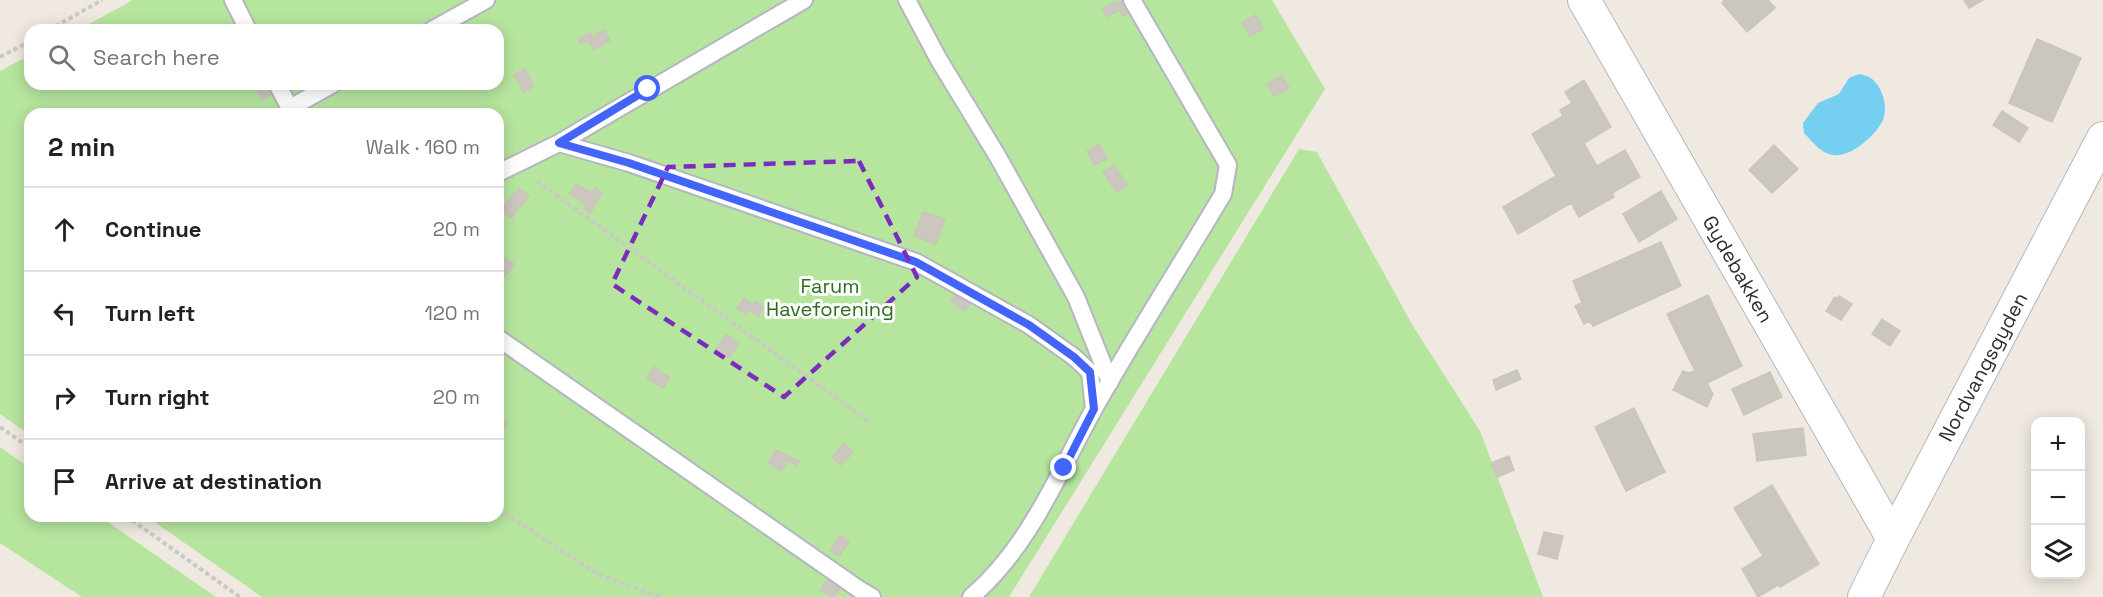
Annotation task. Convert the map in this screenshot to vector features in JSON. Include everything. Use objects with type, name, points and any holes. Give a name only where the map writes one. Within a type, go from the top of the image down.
[{"type":"street","name":"Gydebakken","points":[[1584,0],[1893,539]]},
{"type":"street","name":"Nordvangsgyden","points":[[1864,597],[2103,138]]},
{"type":"lane","points":[[233,0],[245,24]]},
{"type":"lane","points":[[443,24],[486,0]]},
{"type":"lane","points":[[504,170],[559,143],[804,0]]},
{"type":"lane","points":[[907,0],[939,60],[998,157],[1076,297],[1110,382]]},
{"type":"lane","points":[[972,597],[990,581],[1024,536],[1064,468],[1094,409],[1223,194],[1228,165],[1132,0]]},
{"type":"lane","points":[[280,90],[289,108]]},
{"type":"lane","points":[[296,108],[324,90]]},
{"type":"lane","points":[[559,143],[629,163],[916,262],[1029,325],[1074,357],[1090,372],[1094,409]]},
{"type":"lane","points":[[504,342],[873,597]]},
{"type":"path","points":[[60,24],[102,0]]},
{"type":"path","points":[[0,57],[24,44]]},
{"type":"path","points":[[514,165],[868,421]]},
{"type":"path","points":[[0,427],[24,444]]},
{"type":"path","points":[[504,513],[599,574],[661,597]]},
{"type":"path","points":[[134,522],[240,597]]},
{"type":"highlighted area","points":[[859,161],[917,277],[784,397],[612,284],[668,167]]},
{"type":"green space","name":"Farum Haveforening","points":[[133,0],[1272,0],[1325,89],[1009,597],[262,597],[155,522],[504,522],[504,108],[24,108],[24,431],[0,414],[0,71],[24,58],[24,90],[504,90],[504,24],[89,24]]},
{"type":"green space","points":[[1299,149],[1317,152],[1413,326],[1480,431],[1543,597],[1029,597]]},
{"type":"green space","points":[[0,447],[24,464],[24,522],[108,522],[216,597],[82,597],[0,543]]},
{"type":"water","points":[[1859,74],[1871,78],[1879,88],[1885,105],[1882,122],[1866,141],[1852,151],[1836,155],[1825,153],[1804,133],[1803,123],[1818,103],[1839,94],[1849,78]]},
{"type":"building","points":[[1127,0],[1132,11],[1123,16],[1119,10],[1107,17],[1102,9]]},
{"type":"building","points":[[1723,0],[1768,0],[1775,8],[1747,32],[1722,3]]},
{"type":"building","points":[[1964,0],[1983,0],[1969,8]]},
{"type":"building","points":[[1256,15],[1263,29],[1250,36],[1242,22]]},
{"type":"building","points":[[604,30],[610,41],[593,50],[588,40],[580,44],[578,39],[590,33],[592,37]]},
{"type":"building","points":[[2037,39],[2081,58],[2052,122],[2009,103]]},
{"type":"building","points":[[525,69],[534,86],[523,92],[514,75]]},
{"type":"building","points":[[1282,76],[1289,88],[1274,96],[1267,84]]},
{"type":"building","points":[[1584,80],[1611,127],[1584,143],[1597,166],[1625,150],[1640,177],[1612,193],[1614,197],[1579,217],[1571,203],[1518,234],[1503,207],[1556,176],[1532,134],[1563,116],[1560,110],[1572,103],[1565,92]]},
{"type":"building","points":[[256,90],[274,90],[275,92],[262,100]]},
{"type":"building","points":[[2002,111],[2028,128],[2019,142],[1993,125]]},
{"type":"building","points":[[1099,144],[1107,159],[1094,165],[1087,151]]},
{"type":"building","points":[[1774,145],[1798,169],[1772,193],[1749,170]]},
{"type":"building","points":[[1114,165],[1127,185],[1116,192],[1103,172]]},
{"type":"building","points":[[576,184],[592,193],[595,188],[602,194],[590,213],[584,209],[586,205],[570,194]]},
{"type":"building","points":[[519,188],[529,196],[511,218],[504,212],[504,206]]},
{"type":"building","points":[[1661,191],[1677,219],[1639,242],[1623,214]]},
{"type":"building","points":[[923,212],[945,219],[936,244],[914,236]]},
{"type":"building","points":[[1661,242],[1681,286],[1593,326],[1590,321],[1584,324],[1575,306],[1582,303],[1573,281]]},
{"type":"building","points":[[504,258],[514,264],[504,276]]},
{"type":"building","points":[[960,288],[974,298],[965,311],[951,301]]},
{"type":"building","points":[[1708,295],[1742,366],[1707,383],[1713,394],[1707,407],[1673,390],[1683,371],[1689,373],[1695,371],[1667,314]]},
{"type":"building","points":[[1839,296],[1852,304],[1841,320],[1826,311],[1835,297],[1837,299]]},
{"type":"building","points":[[744,298],[753,305],[756,301],[764,307],[758,316],[748,310],[746,314],[737,308]]},
{"type":"building","points":[[1882,319],[1900,331],[1890,346],[1872,334]]},
{"type":"building","points":[[726,335],[739,343],[729,358],[716,349]]},
{"type":"building","points":[[654,367],[670,378],[663,388],[647,378]]},
{"type":"building","points":[[1517,370],[1521,379],[1496,390],[1493,380]]},
{"type":"building","points":[[1770,372],[1782,397],[1744,415],[1732,389]]},
{"type":"building","points":[[1634,408],[1665,472],[1626,491],[1595,427]]},
{"type":"building","points":[[1803,428],[1806,455],[1757,461],[1753,434]]},
{"type":"building","points":[[844,443],[853,452],[841,465],[832,457]]},
{"type":"building","points":[[776,450],[799,461],[796,466],[788,460],[781,471],[768,462]]},
{"type":"building","points":[[1509,456],[1514,470],[1497,477],[1491,463]]},
{"type":"building","points":[[1772,485],[1819,564],[1758,597],[1742,569],[1763,556],[1734,508]]},
{"type":"building","points":[[1544,532],[1563,536],[1557,559],[1538,554]]},
{"type":"building","points":[[840,535],[849,542],[839,556],[830,550]]},
{"type":"building","points":[[827,580],[840,588],[834,597],[820,590]]},
{"type":"route","points":[[648,89],[559,143],[629,163],[916,262],[1029,325],[1074,357],[1090,372],[1094,409],[1064,468]]}]
